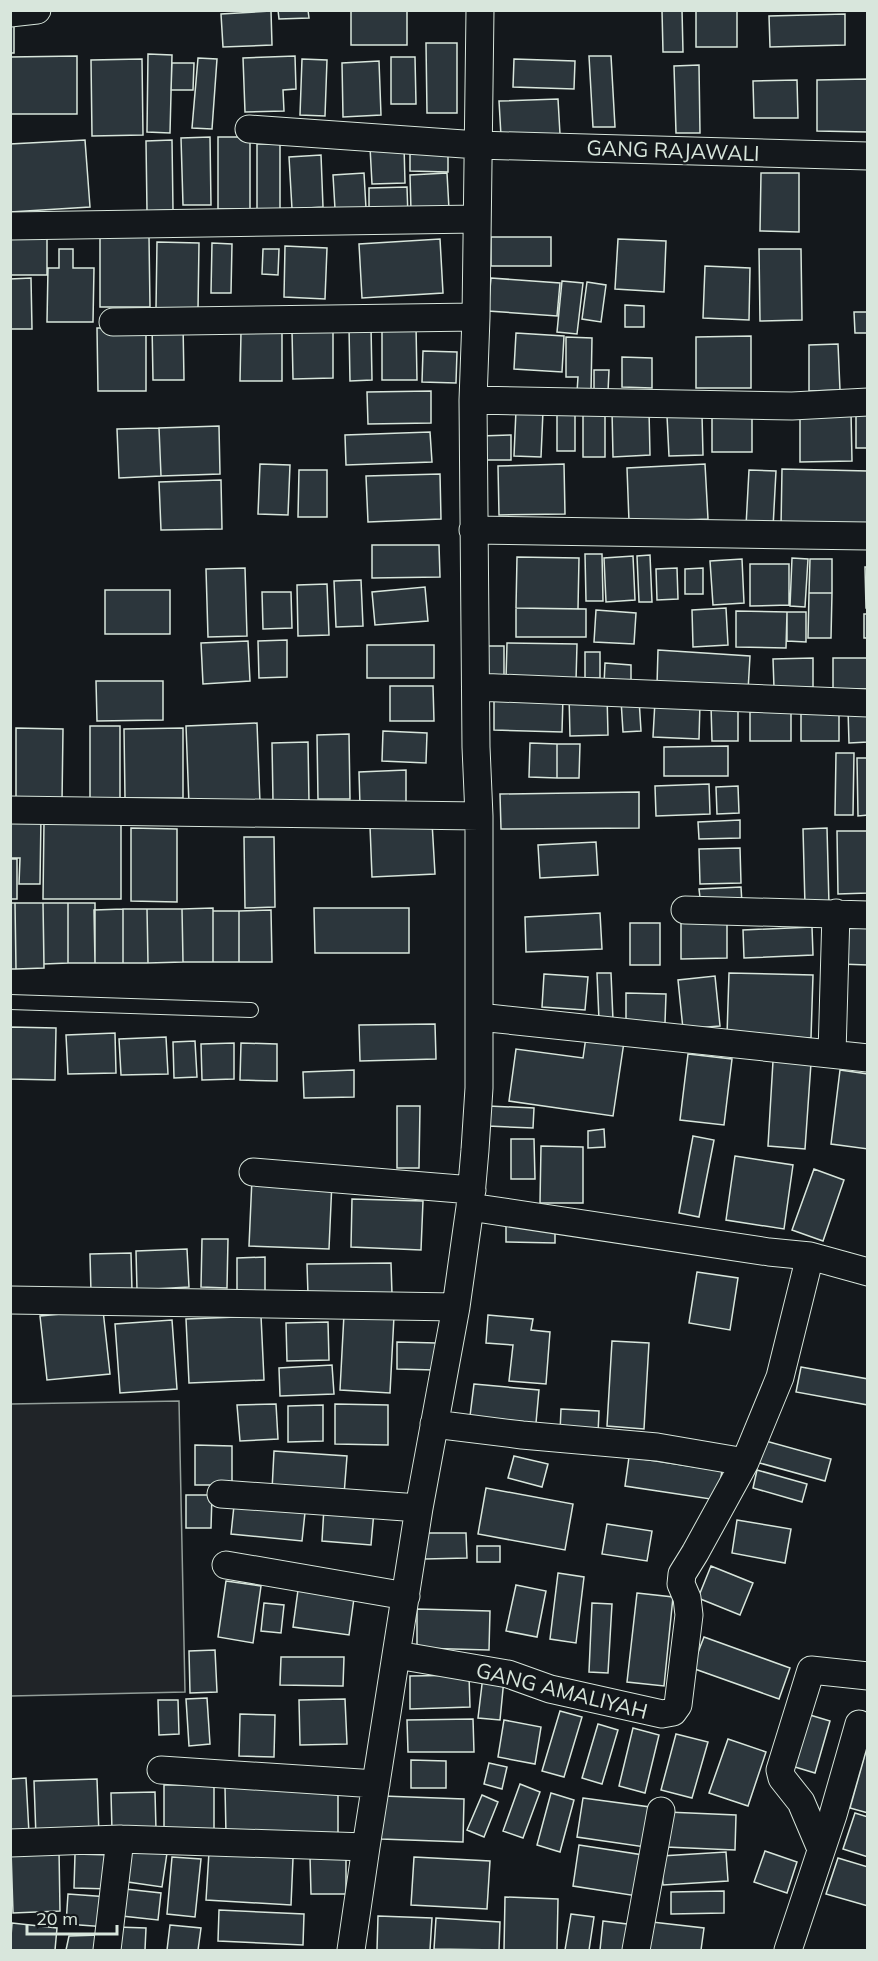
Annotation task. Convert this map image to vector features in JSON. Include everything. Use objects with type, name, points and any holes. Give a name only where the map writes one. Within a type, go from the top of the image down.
[{"type":"street","points":[[10,13],[37,10]]},
{"type":"street","points":[[351,1950],[419,1508],[456,1307],[471,1198],[479,1088],[479,816],[476,747],[473,400],[480,10]]},
{"type":"street","name":"GANG RAJAWALI","points":[[249,129],[478,145],[867,156]]},
{"type":"street","points":[[10,226],[477,219]]},
{"type":"street","points":[[113,322],[476,317]]},
{"type":"street","points":[[473,400],[792,406],[867,402]]},
{"type":"street","points":[[473,530],[867,536]]},
{"type":"street","points":[[476,687],[867,703]]},
{"type":"street","points":[[10,810],[479,816]]},
{"type":"street","points":[[685,910],[867,915]]},
{"type":"street","points":[[832,1054],[836,913]]},
{"type":"street","points":[[479,1017],[867,1058]]},
{"type":"street","points":[[253,1172],[471,1198],[760,1250],[810,1256],[867,1272]]},
{"type":"street","name":"GANG AMALIYAH","points":[[397,1655],[508,1674],[550,1689],[662,1714],[674,1712],[678,1705],[689,1615],[687,1598],[681,1584],[682,1574],[745,1462],[780,1377],[810,1256]]},
{"type":"street","points":[[10,1300],[456,1307]]},
{"type":"street","points":[[434,1425],[657,1447],[745,1462]]},
{"type":"street","points":[[221,1494],[419,1508]]},
{"type":"street","points":[[226,1565],[406,1596]]},
{"type":"street","points":[[821,1849],[801,1802],[782,1778],[780,1770],[811,1670],[867,1676]]},
{"type":"street","points":[[788,1950],[859,1724]]},
{"type":"street","points":[[161,1770],[376,1784]]},
{"type":"street","points":[[636,1950],[661,1811]]},
{"type":"street","points":[[10,1843],[120,1839],[366,1847]]},
{"type":"street","points":[[107,1950],[120,1839]]},
{"type":"lane","points":[[10,1002],[251,1010]]},
{"type":"shaded area","points":[[179,1401],[185,1692],[11,1696],[11,1404]]},
{"type":"building","points":[[278,10],[308,10],[309,18],[279,19]]},
{"type":"building","points":[[351,10],[407,10],[407,45],[351,45]]},
{"type":"building","points":[[682,10],[683,52],[663,52],[662,11]]},
{"type":"building","points":[[696,10],[737,10],[737,47],[696,47]]},
{"type":"building","points":[[271,11],[272,45],[223,47],[221,14]]},
{"type":"building","points":[[845,14],[845,45],[770,47],[769,16]]},
{"type":"building","points":[[10,18],[14,18],[14,53],[10,53]]},
{"type":"building","points":[[426,43],[457,43],[457,113],[427,113]]},
{"type":"building","points":[[148,54],[172,55],[170,133],[147,132]]},
{"type":"building","points":[[77,56],[77,114],[10,114],[10,57]]},
{"type":"building","points":[[295,56],[296,89],[283,90],[284,111],[245,112],[243,58]]},
{"type":"building","points":[[589,56],[611,56],[615,127],[593,127]]},
{"type":"building","points":[[391,57],[415,57],[416,104],[391,104]]},
{"type":"building","points":[[198,58],[217,59],[212,129],[192,128]]},
{"type":"building","points":[[142,59],[143,135],[92,136],[91,60]]},
{"type":"building","points":[[302,59],[327,60],[325,116],[300,115]]},
{"type":"building","points":[[514,59],[575,61],[574,89],[513,87]]},
{"type":"building","points":[[379,61],[381,115],[343,117],[342,63]]},
{"type":"building","points":[[172,63],[194,63],[193,90],[171,90]]},
{"type":"building","points":[[699,65],[700,133],[676,133],[674,66]]},
{"type":"building","points":[[868,79],[868,132],[817,131],[817,80]]},
{"type":"building","points":[[797,80],[798,118],[754,118],[753,81]]},
{"type":"building","points":[[558,99],[560,134],[501,136],[499,101]]},
{"type":"building","points":[[210,137],[211,205],[183,205],[181,138]]},
{"type":"building","points":[[218,137],[250,137],[250,209],[218,209]]},
{"type":"building","points":[[85,140],[90,207],[10,212],[10,144]]},
{"type":"building","points":[[172,140],[173,210],[147,211],[146,141]]},
{"type":"building","points":[[257,144],[280,144],[280,209],[257,209]]},
{"type":"building","points":[[410,144],[448,144],[448,172],[410,171]]},
{"type":"building","points":[[404,145],[405,183],[372,184],[370,147]]},
{"type":"building","points":[[321,155],[323,207],[292,209],[289,157]]},
{"type":"building","points":[[364,173],[366,208],[335,209],[333,175]]},
{"type":"building","points":[[447,173],[449,209],[411,211],[410,175]]},
{"type":"building","points":[[761,173],[799,173],[799,232],[760,231]]},
{"type":"building","points":[[407,187],[408,217],[369,217],[369,188]]},
{"type":"building","points":[[10,231],[47,231],[47,275],[10,275]]},
{"type":"building","points":[[100,236],[149,236],[150,307],[100,307]]},
{"type":"building","points":[[491,237],[551,237],[551,266],[491,266]]},
{"type":"building","points":[[440,239],[443,293],[362,298],[359,244]]},
{"type":"building","points":[[618,239],[666,241],[664,292],[615,289]]},
{"type":"building","points":[[157,242],[199,243],[198,310],[156,309]]},
{"type":"building","points":[[212,243],[232,244],[231,293],[211,293]]},
{"type":"building","points":[[285,246],[327,248],[325,299],[284,297]]},
{"type":"building","points":[[59,249],[73,249],[73,268],[94,268],[93,322],[47,322],[48,268],[59,268]]},
{"type":"building","points":[[263,249],[279,249],[278,275],[262,274]]},
{"type":"building","points":[[759,249],[801,249],[802,320],[760,321]]},
{"type":"building","points":[[705,266],[750,268],[749,320],[703,318]]},
{"type":"building","points":[[31,278],[32,329],[10,329],[10,279]]},
{"type":"building","points":[[491,278],[560,283],[557,316],[488,311]]},
{"type":"building","points":[[562,281],[583,283],[577,334],[557,332]]},
{"type":"building","points":[[587,282],[606,285],[601,322],[582,319]]},
{"type":"building","points":[[625,305],[644,306],[644,327],[625,327]]},
{"type":"building","points":[[854,312],[868,312],[868,333],[855,333]]},
{"type":"building","points":[[152,324],[183,324],[184,380],[153,380]]},
{"type":"building","points":[[382,325],[416,325],[417,380],[382,380]]},
{"type":"building","points":[[371,326],[372,380],[350,381],[349,327]]},
{"type":"building","points":[[97,328],[146,328],[146,391],[98,391]]},
{"type":"building","points":[[333,330],[333,378],[293,379],[292,331]]},
{"type":"building","points":[[241,332],[282,332],[282,381],[240,381]]},
{"type":"building","points":[[516,333],[564,336],[562,372],[514,369]]},
{"type":"building","points":[[751,336],[751,388],[696,388],[696,337]]},
{"type":"building","points":[[566,337],[592,338],[591,392],[577,392],[578,377],[566,377]]},
{"type":"building","points":[[838,344],[840,390],[809,391],[809,345]]},
{"type":"building","points":[[423,351],[457,352],[456,383],[422,382]]},
{"type":"building","points":[[622,357],[652,358],[652,388],[622,387]]},
{"type":"building","points":[[594,370],[609,370],[608,392],[594,392]]},
{"type":"building","points":[[431,391],[431,423],[368,424],[367,392]]},
{"type":"building","points":[[557,407],[575,407],[575,451],[557,451]]},
{"type":"building","points":[[516,410],[543,411],[541,457],[514,456]]},
{"type":"building","points":[[649,410],[650,455],[613,457],[612,411]]},
{"type":"building","points":[[868,411],[868,448],[856,448],[856,412]]},
{"type":"building","points":[[583,412],[605,412],[605,457],[583,457]]},
{"type":"building","points":[[851,412],[852,461],[800,462],[800,413]]},
{"type":"building","points":[[712,414],[752,414],[752,452],[712,452]]},
{"type":"building","points":[[702,415],[703,455],[669,456],[667,416]]},
{"type":"building","points":[[219,426],[220,474],[161,476],[159,428]]},
{"type":"building","points":[[159,428],[161,476],[119,478],[117,429]]},
{"type":"building","points":[[430,432],[432,462],[346,465],[345,435]]},
{"type":"building","points":[[511,435],[511,460],[481,460],[480,436]]},
{"type":"building","points":[[260,464],[290,465],[288,515],[258,514]]},
{"type":"building","points":[[564,464],[565,514],[499,515],[498,466]]},
{"type":"building","points":[[705,464],[708,519],[629,522],[627,468]]},
{"type":"building","points":[[782,469],[868,471],[868,529],[781,527]]},
{"type":"building","points":[[299,470],[327,470],[327,517],[298,517]]},
{"type":"building","points":[[749,470],[776,471],[773,528],[746,526]]},
{"type":"building","points":[[440,474],[441,519],[368,522],[366,476]]},
{"type":"building","points":[[221,480],[222,529],[161,530],[159,482]]},
{"type":"building","points":[[372,545],[439,545],[440,577],[372,578]]},
{"type":"building","points":[[585,554],[602,554],[603,601],[586,601]]},
{"type":"building","points":[[650,555],[652,602],[639,602],[637,556]]},
{"type":"building","points":[[633,556],[635,600],[606,602],[604,558]]},
{"type":"building","points":[[517,557],[579,558],[578,609],[516,608]]},
{"type":"building","points":[[792,558],[808,559],[805,607],[790,606]]},
{"type":"building","points":[[742,559],[744,603],[713,605],[710,561]]},
{"type":"building","points":[[810,559],[832,559],[832,593],[809,593]]},
{"type":"building","points":[[750,564],[789,564],[789,605],[750,606]]},
{"type":"building","points":[[865,567],[868,567],[868,608],[866,608]]},
{"type":"building","points":[[245,568],[247,636],[208,637],[206,569]]},
{"type":"building","points":[[677,568],[678,599],[657,600],[656,569]]},
{"type":"building","points":[[703,568],[703,594],[685,594],[685,569]]},
{"type":"building","points":[[361,580],[363,626],[336,627],[334,581]]},
{"type":"building","points":[[327,584],[329,635],[298,636],[297,585]]},
{"type":"building","points":[[425,587],[428,621],[375,625],[372,592]]},
{"type":"building","points":[[105,590],[170,590],[170,634],[105,634]]},
{"type":"building","points":[[262,592],[291,592],[292,628],[263,629]]},
{"type":"building","points":[[809,593],[832,593],[831,638],[808,638]]},
{"type":"building","points":[[516,608],[586,609],[586,637],[516,637]]},
{"type":"building","points":[[726,608],[728,645],[693,647],[692,610]]},
{"type":"building","points":[[596,610],[636,613],[634,644],[594,642]]},
{"type":"building","points":[[736,611],[787,612],[786,648],[736,647]]},
{"type":"building","points":[[787,612],[806,612],[806,642],[787,641]]},
{"type":"building","points":[[864,614],[868,614],[868,638],[864,638]]},
{"type":"building","points":[[287,640],[287,677],[259,678],[258,641]]},
{"type":"building","points":[[248,641],[250,681],[203,684],[201,643]]},
{"type":"building","points":[[507,643],[577,644],[576,681],[506,679]]},
{"type":"building","points":[[367,645],[434,645],[434,678],[367,678]]},
{"type":"building","points":[[482,646],[504,646],[504,684],[482,684]]},
{"type":"building","points":[[658,650],[750,656],[748,691],[657,685]]},
{"type":"building","points":[[585,652],[600,652],[600,678],[585,678]]},
{"type":"building","points":[[813,658],[813,687],[774,688],[773,659]]},
{"type":"building","points":[[833,658],[868,658],[868,689],[833,689]]},
{"type":"building","points":[[605,663],[631,665],[631,686],[604,685]]},
{"type":"building","points":[[96,681],[163,681],[163,720],[97,721]]},
{"type":"building","points":[[390,686],[433,686],[434,721],[390,721]]},
{"type":"building","points":[[494,693],[563,696],[562,732],[494,730]]},
{"type":"building","points":[[607,694],[608,735],[570,736],[569,695]]},
{"type":"building","points":[[639,699],[641,731],[623,732],[621,700]]},
{"type":"building","points":[[655,701],[700,703],[699,739],[653,737]]},
{"type":"building","points":[[738,705],[738,741],[712,741],[711,706]]},
{"type":"building","points":[[801,706],[839,706],[839,741],[801,741]]},
{"type":"building","points":[[868,707],[868,742],[849,743],[848,709]]},
{"type":"building","points":[[750,712],[791,712],[791,741],[750,741]]},
{"type":"building","points":[[257,723],[260,803],[189,805],[186,726]]},
{"type":"building","points":[[90,726],[120,726],[120,805],[90,805]]},
{"type":"building","points":[[16,728],[63,729],[62,802],[16,802]]},
{"type":"building","points":[[183,728],[183,798],[125,798],[124,729]]},
{"type":"building","points":[[383,731],[427,733],[426,763],[382,761]]},
{"type":"building","points":[[349,734],[350,799],[318,799],[317,735]]},
{"type":"building","points":[[308,742],[309,802],[273,802],[272,743]]},
{"type":"building","points":[[530,743],[557,744],[557,778],[529,777]]},
{"type":"building","points":[[557,744],[580,744],[579,778],[557,778]]},
{"type":"building","points":[[728,746],[728,776],[664,776],[664,747]]},
{"type":"building","points":[[836,753],[854,753],[853,815],[835,815]]},
{"type":"building","points":[[857,758],[868,758],[868,815],[858,816]]},
{"type":"building","points":[[406,770],[406,805],[360,806],[359,772]]},
{"type":"building","points":[[709,784],[710,814],[656,816],[655,786]]},
{"type":"building","points":[[738,786],[739,813],[717,814],[716,787]]},
{"type":"building","points":[[639,792],[639,828],[501,829],[500,794]]},
{"type":"building","points":[[10,815],[41,816],[40,884],[19,884],[20,858],[10,858]]},
{"type":"building","points":[[740,820],[740,838],[699,839],[698,822]]},
{"type":"building","points":[[44,822],[121,822],[121,899],[43,899]]},
{"type":"building","points":[[432,822],[435,874],[372,877],[370,826]]},
{"type":"building","points":[[131,828],[177,829],[177,902],[131,901]]},
{"type":"building","points":[[827,828],[829,905],[805,906],[803,829]]},
{"type":"building","points":[[837,831],[868,831],[868,893],[838,894]]},
{"type":"building","points":[[244,837],[274,837],[275,907],[245,908]]},
{"type":"building","points":[[596,842],[598,875],[540,878],[538,845]]},
{"type":"building","points":[[740,848],[741,883],[700,884],[699,849]]},
{"type":"building","points":[[10,859],[17,859],[17,899],[10,899]]},
{"type":"building","points":[[741,887],[742,904],[701,906],[699,889]]},
{"type":"building","points":[[10,903],[15,903],[16,969],[10,969]]},
{"type":"building","points":[[15,903],[43,903],[44,968],[16,969]]},
{"type":"building","points":[[43,903],[68,903],[68,963],[44,964]]},
{"type":"building","points":[[68,903],[95,903],[95,963],[68,963]]},
{"type":"building","points":[[213,908],[213,962],[183,962],[182,909]]},
{"type":"building","points":[[314,908],[409,908],[409,953],[315,953]]},
{"type":"building","points":[[123,909],[147,909],[148,963],[123,963]]},
{"type":"building","points":[[123,909],[123,963],[95,963],[94,910]]},
{"type":"building","points":[[147,909],[182,909],[183,962],[148,963]]},
{"type":"building","points":[[271,910],[272,962],[239,962],[239,911]]},
{"type":"building","points":[[213,911],[239,911],[239,962],[213,962]]},
{"type":"building","points":[[600,913],[602,949],[526,952],[525,917]]},
{"type":"building","points":[[727,921],[727,958],[681,959],[681,922]]},
{"type":"building","points":[[843,921],[868,923],[868,965],[840,964]]},
{"type":"building","points":[[630,923],[660,923],[660,965],[630,965]]},
{"type":"building","points":[[812,927],[813,955],[744,958],[743,930]]},
{"type":"building","points":[[597,973],[611,973],[613,1020],[599,1020]]},
{"type":"building","points":[[729,973],[813,975],[811,1038],[727,1035]]},
{"type":"building","points":[[544,974],[588,977],[585,1010],[542,1007]]},
{"type":"building","points":[[715,976],[720,1026],[683,1029],[678,980]]},
{"type":"building","points":[[626,993],[666,994],[665,1023],[626,1022]]},
{"type":"building","points":[[435,1024],[436,1059],[360,1061],[359,1025]]},
{"type":"building","points":[[10,1027],[56,1028],[55,1080],[10,1079]]},
{"type":"building","points":[[115,1033],[116,1073],[68,1074],[66,1035]]},
{"type":"building","points":[[166,1037],[168,1074],[121,1075],[119,1039]]},
{"type":"building","points":[[586,1037],[624,1042],[613,1116],[509,1101],[516,1049],[583,1058]]},
{"type":"building","points":[[195,1041],[197,1077],[174,1078],[173,1042]]},
{"type":"building","points":[[234,1043],[234,1079],[202,1080],[201,1044]]},
{"type":"building","points":[[241,1043],[277,1044],[277,1081],[240,1080]]},
{"type":"building","points":[[688,1054],[732,1059],[724,1125],[680,1120]]},
{"type":"building","points":[[773,1061],[811,1063],[805,1149],[768,1146]]},
{"type":"building","points":[[354,1070],[354,1097],[304,1098],[303,1072]]},
{"type":"building","points":[[840,1070],[868,1074],[868,1149],[831,1144]]},
{"type":"building","points":[[397,1106],[420,1106],[419,1168],[397,1168]]},
{"type":"building","points":[[488,1106],[534,1108],[533,1128],[488,1126]]},
{"type":"building","points":[[604,1129],[605,1147],[588,1148],[588,1131]]},
{"type":"building","points":[[693,1136],[714,1140],[699,1217],[679,1213]]},
{"type":"building","points":[[511,1139],[534,1139],[535,1179],[511,1179]]},
{"type":"building","points":[[541,1146],[583,1147],[583,1203],[540,1203]]},
{"type":"building","points":[[735,1156],[793,1165],[784,1229],[726,1220]]},
{"type":"building","points":[[814,1169],[844,1180],[823,1241],[792,1230]]},
{"type":"building","points":[[252,1178],[332,1181],[329,1249],[249,1246]]},
{"type":"building","points":[[352,1199],[423,1201],[421,1250],[351,1247]]},
{"type":"building","points":[[506,1225],[555,1225],[555,1243],[506,1242]]},
{"type":"building","points":[[202,1239],[228,1239],[227,1288],[201,1287]]},
{"type":"building","points":[[187,1249],[189,1287],[137,1290],[136,1251]]},
{"type":"building","points":[[131,1253],[132,1291],[91,1293],[90,1254]]},
{"type":"building","points":[[265,1257],[265,1294],[237,1294],[237,1258]]},
{"type":"building","points":[[391,1263],[392,1294],[308,1295],[307,1264]]},
{"type":"building","points":[[697,1272],[738,1278],[730,1330],[689,1323]]},
{"type":"building","points":[[103,1310],[110,1374],[47,1380],[40,1316]]},
{"type":"building","points":[[344,1314],[394,1316],[390,1393],[340,1390]]},
{"type":"building","points":[[488,1315],[533,1319],[531,1330],[550,1332],[546,1384],[509,1381],[513,1345],[486,1343]]},
{"type":"building","points":[[261,1316],[264,1380],[189,1383],[186,1319]]},
{"type":"building","points":[[172,1320],[177,1389],[120,1393],[115,1324]]},
{"type":"building","points":[[328,1322],[329,1360],[287,1361],[286,1323]]},
{"type":"building","points":[[612,1341],[649,1343],[644,1429],[607,1426]]},
{"type":"building","points":[[397,1342],[436,1343],[435,1370],[397,1369]]},
{"type":"building","points":[[332,1365],[334,1394],[280,1396],[279,1368]]},
{"type":"building","points":[[801,1367],[868,1379],[868,1405],[796,1392]]},
{"type":"building","points":[[474,1384],[539,1390],[536,1423],[470,1416]]},
{"type":"building","points":[[276,1404],[278,1439],[240,1441],[237,1405]]},
{"type":"building","points":[[335,1404],[388,1405],[388,1445],[335,1444]]},
{"type":"building","points":[[323,1405],[323,1441],[288,1442],[288,1406]]},
{"type":"building","points":[[561,1409],[599,1411],[598,1434],[560,1432]]},
{"type":"building","points":[[762,1440],[831,1459],[825,1481],[756,1462]]},
{"type":"building","points":[[195,1445],[232,1446],[232,1485],[195,1485]]},
{"type":"building","points":[[274,1451],[347,1456],[344,1495],[272,1490]]},
{"type":"building","points":[[514,1456],[548,1464],[542,1487],[508,1478]]},
{"type":"building","points":[[629,1457],[722,1471],[717,1500],[625,1486]]},
{"type":"building","points":[[757,1470],[807,1484],[802,1502],[753,1488]]},
{"type":"building","points":[[486,1488],[573,1504],[565,1550],[478,1534]]},
{"type":"building","points":[[186,1495],[212,1495],[211,1528],[186,1528]]},
{"type":"building","points":[[235,1496],[306,1503],[302,1541],[231,1534]]},
{"type":"building","points":[[324,1507],[374,1511],[371,1545],[322,1541]]},
{"type":"building","points":[[737,1520],[791,1529],[785,1563],[732,1553]]},
{"type":"building","points":[[607,1524],[652,1531],[647,1561],[602,1554]]},
{"type":"building","points":[[424,1533],[466,1533],[467,1558],[425,1559]]},
{"type":"building","points":[[477,1546],[500,1546],[500,1562],[477,1562]]},
{"type":"building","points":[[711,1566],[753,1583],[740,1615],[698,1598]]},
{"type":"building","points":[[558,1573],[584,1577],[576,1643],[550,1639]]},
{"type":"building","points":[[226,1581],[261,1586],[253,1643],[218,1637]]},
{"type":"building","points":[[516,1585],[546,1591],[537,1637],[506,1631]]},
{"type":"building","points":[[298,1590],[354,1598],[349,1635],[293,1627]]},
{"type":"building","points":[[637,1593],[673,1597],[664,1686],[627,1682]]},
{"type":"building","points":[[264,1603],[284,1605],[281,1633],[261,1631]]},
{"type":"building","points":[[592,1603],[612,1604],[608,1673],[589,1672]]},
{"type":"building","points":[[417,1609],[490,1611],[489,1650],[417,1648]]},
{"type":"building","points":[[704,1637],[790,1668],[779,1699],[692,1668]]},
{"type":"building","points":[[215,1650],[217,1692],[190,1693],[189,1651]]},
{"type":"building","points":[[281,1657],[344,1657],[343,1686],[280,1685]]},
{"type":"building","points":[[469,1675],[470,1707],[410,1709],[410,1676]]},
{"type":"building","points":[[483,1676],[504,1679],[500,1720],[478,1718]]},
{"type":"building","points":[[207,1698],[210,1744],[189,1746],[186,1699]]},
{"type":"building","points":[[345,1699],[347,1744],[300,1745],[299,1700]]},
{"type":"building","points":[[158,1700],[178,1700],[179,1734],[159,1735]]},
{"type":"building","points":[[560,1711],[582,1717],[564,1777],[542,1771]]},
{"type":"building","points":[[800,1712],[830,1721],[815,1773],[785,1764]]},
{"type":"building","points":[[240,1714],[275,1715],[274,1757],[239,1756]]},
{"type":"building","points":[[473,1719],[474,1752],[408,1752],[407,1720]]},
{"type":"building","points":[[504,1720],[541,1727],[535,1764],[498,1757]]},
{"type":"building","points":[[598,1724],[618,1730],[602,1784],[582,1778]]},
{"type":"building","points":[[633,1728],[659,1735],[645,1793],[619,1786]]},
{"type":"building","points":[[676,1734],[708,1742],[692,1798],[661,1790]]},
{"type":"building","points":[[728,1739],[766,1752],[748,1806],[709,1793]]},
{"type":"building","points":[[868,1744],[868,1813],[850,1808]]},
{"type":"building","points":[[411,1760],[446,1761],[446,1788],[411,1788]]},
{"type":"building","points":[[489,1763],[507,1767],[502,1789],[484,1784]]},
{"type":"building","points":[[26,1778],[29,1833],[10,1834],[10,1779]]},
{"type":"building","points":[[97,1779],[99,1835],[36,1837],[34,1781]]},
{"type":"building","points":[[520,1784],[540,1792],[523,1838],[503,1831]]},
{"type":"building","points":[[164,1785],[214,1785],[214,1833],[164,1833]]},
{"type":"building","points":[[338,1785],[338,1833],[226,1835],[225,1787]]},
{"type":"building","points":[[155,1792],[156,1830],[112,1831],[111,1793]]},
{"type":"building","points":[[551,1793],[574,1800],[560,1852],[537,1845]]},
{"type":"building","points":[[482,1795],[498,1802],[484,1837],[467,1830]]},
{"type":"building","points":[[383,1796],[464,1799],[463,1842],[381,1839]]},
{"type":"building","points":[[583,1798],[650,1807],[645,1847],[577,1837]]},
{"type":"building","points":[[667,1812],[736,1815],[735,1850],[666,1847]]},
{"type":"building","points":[[855,1813],[868,1817],[868,1857],[843,1849]]},
{"type":"building","points":[[579,1845],[643,1855],[637,1896],[573,1886]]},
{"type":"building","points":[[126,1847],[167,1853],[162,1887],[121,1881]]},
{"type":"building","points":[[59,1849],[60,1911],[13,1913],[11,1850]]},
{"type":"building","points":[[765,1851],[797,1862],[787,1893],[754,1882]]},
{"type":"building","points":[[209,1852],[293,1858],[291,1905],[206,1900]]},
{"type":"building","points":[[726,1852],[728,1881],[663,1885],[661,1856]]},
{"type":"building","points":[[75,1854],[111,1855],[110,1889],[74,1888]]},
{"type":"building","points":[[346,1855],[346,1894],[311,1894],[310,1856]]},
{"type":"building","points":[[172,1857],[201,1859],[195,1917],[167,1914]]},
{"type":"building","points":[[414,1857],[490,1861],[487,1909],[411,1905]]},
{"type":"building","points":[[838,1858],[868,1867],[868,1906],[826,1894]]},
{"type":"building","points":[[116,1888],[161,1893],[158,1920],[113,1915]]},
{"type":"building","points":[[724,1891],[724,1913],[671,1914],[671,1892]]},
{"type":"building","points":[[68,1894],[109,1897],[107,1927],[66,1924]]},
{"type":"building","points":[[505,1897],[558,1899],[557,1950],[504,1950]]},
{"type":"building","points":[[219,1910],[304,1914],[303,1945],[218,1941]]},
{"type":"building","points":[[571,1914],[594,1917],[589,1950],[565,1950]]},
{"type":"building","points":[[378,1916],[432,1918],[430,1950],[377,1950]]},
{"type":"building","points":[[436,1918],[500,1922],[499,1950],[434,1949]]},
{"type":"building","points":[[603,1921],[627,1924],[624,1950],[600,1950]]},
{"type":"building","points":[[652,1922],[704,1928],[701,1950],[649,1950]]},
{"type":"building","points":[[12,1923],[57,1928],[55,1950],[10,1950]]},
{"type":"building","points":[[170,1925],[201,1928],[198,1950],[167,1950]]},
{"type":"building","points":[[117,1927],[146,1928],[145,1950],[117,1950]]},
{"type":"building","points":[[101,1935],[100,1950],[66,1950],[69,1936]]}]
